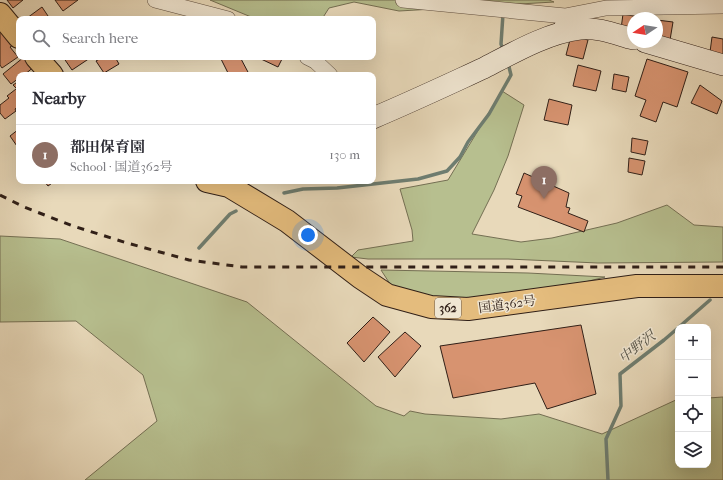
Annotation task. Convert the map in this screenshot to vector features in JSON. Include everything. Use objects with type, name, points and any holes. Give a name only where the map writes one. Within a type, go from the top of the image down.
[{"type":"highway","points":[[0,14],[16,33]]},
{"type":"highway","points":[[39,60],[49,72]]},
{"type":"highway","name":"国道362号","points":[[235,184],[288,221],[360,278],[387,295],[431,307],[468,309],[637,286],[723,286]]},
{"type":"street","points":[[155,0],[216,16]]},
{"type":"street","points":[[403,0],[562,24],[580,29],[598,28],[627,37]]},
{"type":"street","points":[[376,117],[434,92],[529,46],[562,24],[606,8],[723,6]]},
{"type":"street","points":[[663,47],[723,65]]},
{"type":"street","points":[[313,60],[327,72]]},
{"type":"green space","points":[[210,0],[549,0],[554,2],[399,11],[354,2],[329,8],[324,16],[249,16]]},
{"type":"green space","points":[[502,91],[524,105],[508,156],[494,190],[472,234],[521,242],[552,238],[617,223],[667,205],[694,225],[723,227],[723,262],[598,263],[508,259],[368,259],[351,257],[358,250],[413,241],[412,230],[400,189],[448,180]]},
{"type":"green space","points":[[0,236],[60,239],[247,302],[376,406],[404,416],[410,411],[425,414],[501,419],[539,414],[602,434],[675,400],[675,468],[711,468],[711,398],[723,397],[723,480],[85,480],[157,421],[143,375],[76,321],[0,322]]},
{"type":"green space","points":[[381,270],[528,273],[605,277],[553,290],[447,303],[392,287]]},
{"type":"building","points":[[7,0],[23,0],[13,8]]},
{"type":"building","points":[[55,0],[78,0],[63,11]]},
{"type":"building","points":[[42,7],[48,16],[30,16]]},
{"type":"building","points":[[623,14],[627,15],[627,30],[621,29]]},
{"type":"building","points":[[663,21],[673,22],[670,40],[663,39]]},
{"type":"building","points":[[0,31],[13,45],[10,47],[16,54],[16,58],[2,68],[0,65]]},
{"type":"building","points":[[571,36],[588,40],[583,59],[566,55]]},
{"type":"building","points":[[712,37],[723,39],[723,55],[710,52]]},
{"type":"building","points":[[647,59],[688,72],[677,107],[663,102],[656,122],[640,116],[646,100],[635,96]]},
{"type":"building","points":[[20,60],[30,60],[35,66],[28,72],[16,72],[16,80],[11,84],[3,74]]},
{"type":"building","points":[[65,60],[87,60],[72,70]]},
{"type":"building","points":[[117,60],[119,64],[103,72],[96,61]]},
{"type":"building","points":[[222,60],[242,60],[248,72],[228,72]]},
{"type":"building","points":[[263,60],[282,60],[278,67]]},
{"type":"building","points":[[578,65],[601,71],[596,91],[573,86]]},
{"type":"building","points":[[614,74],[629,77],[626,92],[612,89]]},
{"type":"building","points":[[700,85],[722,101],[717,114],[691,103]]},
{"type":"building","points":[[16,89],[16,111],[5,119],[0,113],[0,105],[9,98],[7,96]]},
{"type":"building","points":[[549,99],[572,105],[568,125],[544,120]]},
{"type":"building","points":[[16,131],[16,145],[10,136]]},
{"type":"building","points":[[632,138],[648,141],[645,155],[631,152]]},
{"type":"building","points":[[629,158],[645,161],[642,175],[628,172]]},
{"type":"building","points":[[524,173],[569,193],[566,207],[570,208],[568,213],[588,221],[584,232],[518,207],[522,196],[516,194]]},
{"type":"building","points":[[373,317],[390,332],[364,362],[347,343]]},
{"type":"building","points":[[581,325],[596,394],[547,409],[535,383],[453,398],[440,346]]},
{"type":"building","points":[[405,332],[421,346],[395,377],[378,357]]},
{"type":"waterway","points":[[503,14],[501,44],[503,50]]},
{"type":"waterway","points":[[376,184],[418,179],[447,171],[460,157],[468,142],[489,114],[511,75],[508,63]]},
{"type":"waterway","points":[[284,193],[303,189],[337,188],[373,184]]},
{"type":"waterway","points":[[199,248],[230,214],[236,211]]},
{"type":"waterway","name":"中野沢","points":[[682,324],[710,300]]},
{"type":"waterway","name":"中野沢","points":[[608,480],[606,439],[621,406],[620,374],[675,331]]},
{"type":"railway","points":[[0,195],[24,207],[73,226],[127,243],[189,260],[242,267],[723,267]]},
{"type":"place","name":"都田保育園","points":[[544,199]]}]
